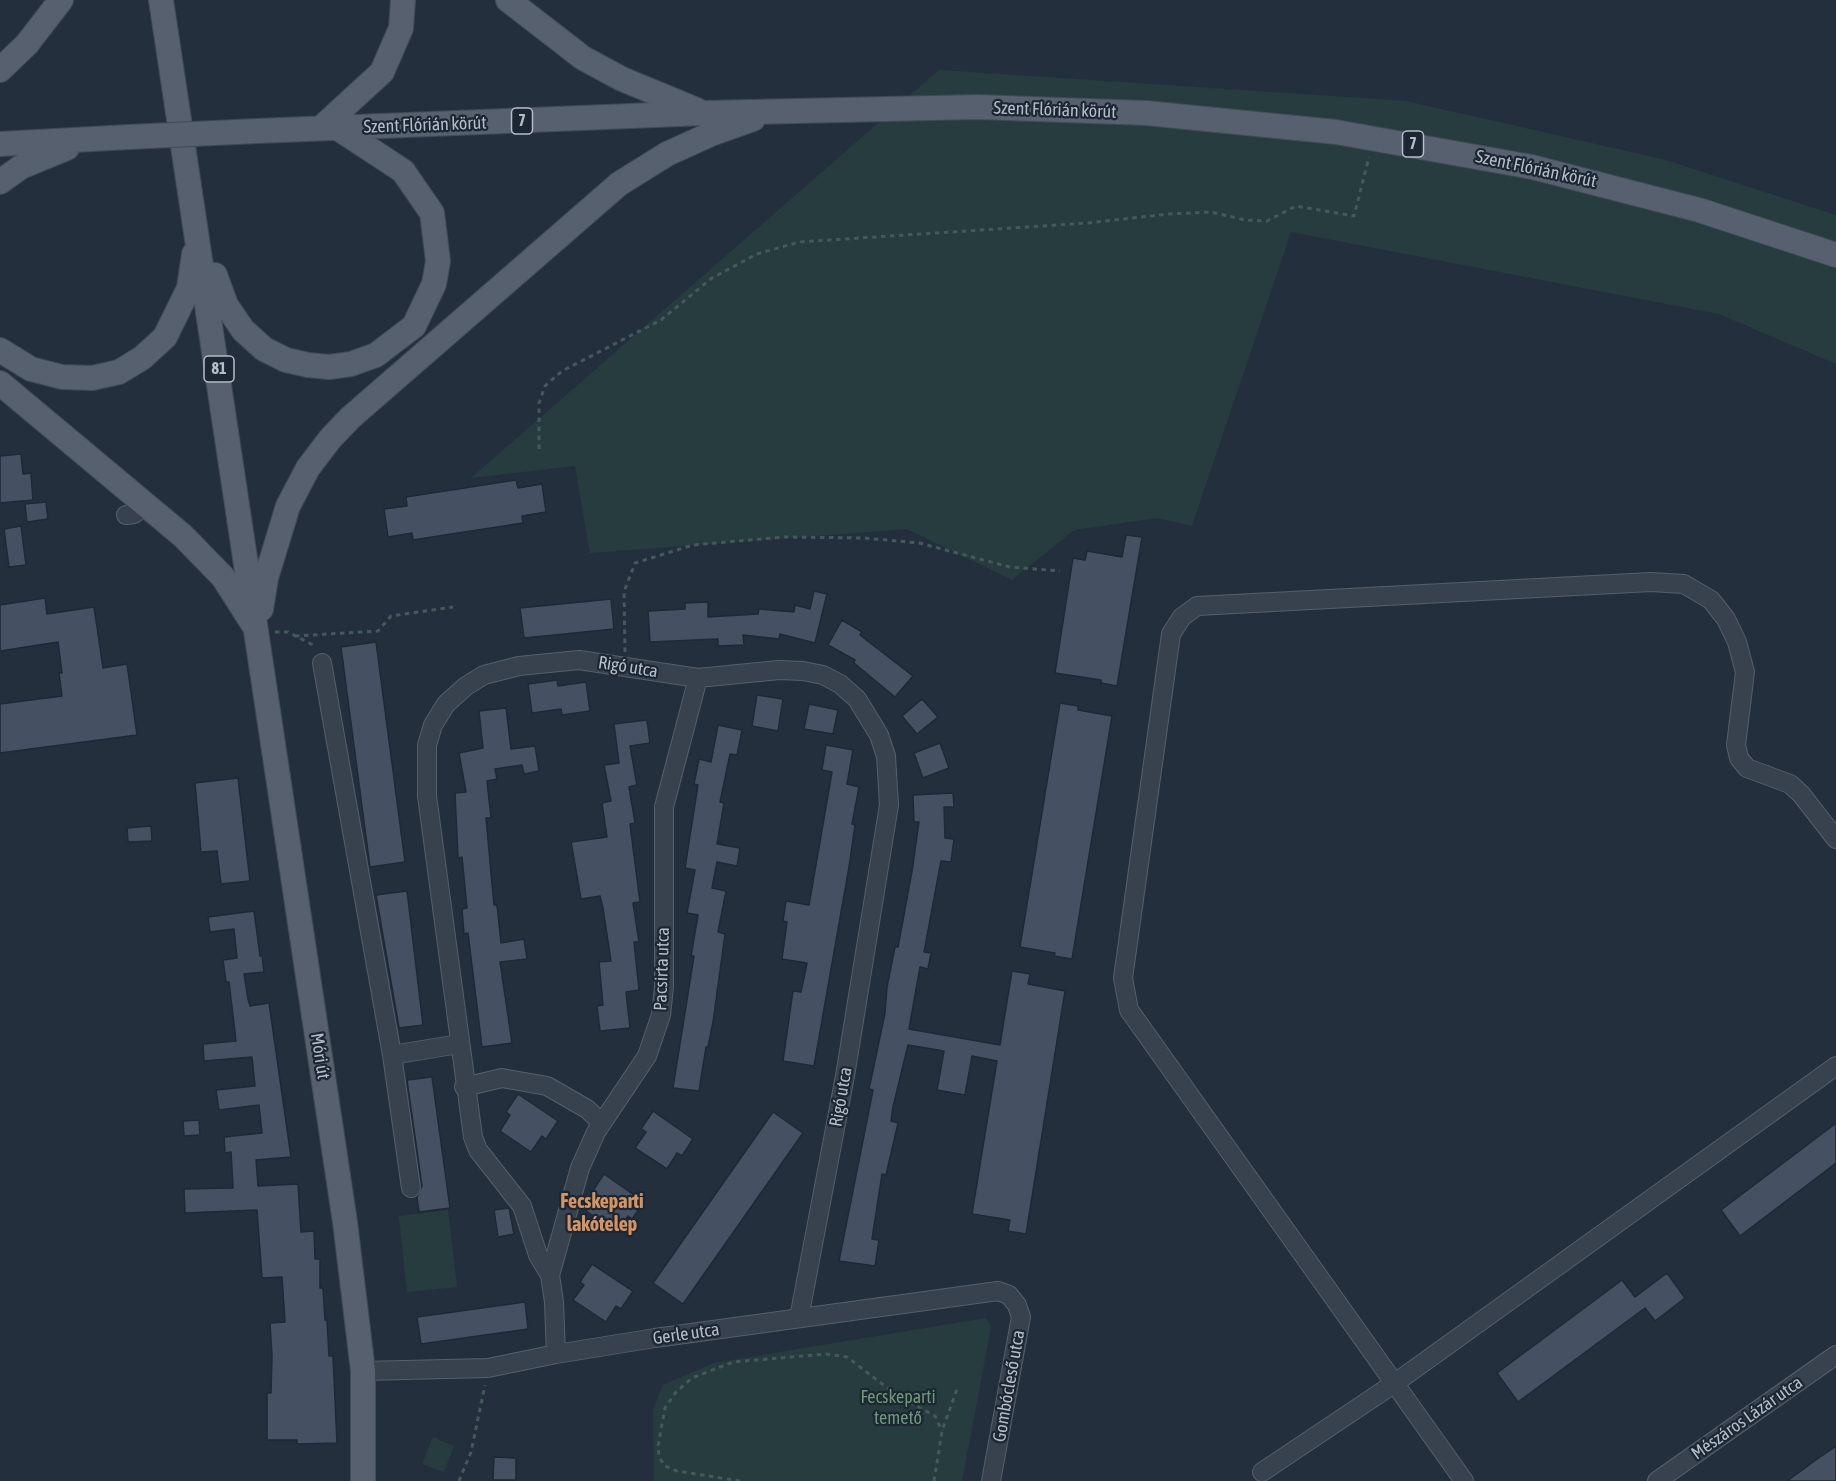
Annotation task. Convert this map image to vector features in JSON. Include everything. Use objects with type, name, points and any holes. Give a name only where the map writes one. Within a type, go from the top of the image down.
[{"type":"main road","points":[[0,70],[27,44],[62,0]]},
{"type":"main road","name":"81","points":[[161,0],[170,45],[257,632]]},
{"type":"main road","points":[[170,45],[177,0]]},
{"type":"main road","points":[[197,228],[226,305],[243,330],[264,349],[286,360],[329,367],[368,358],[396,343],[414,326],[426,307],[435,284],[438,261],[437,235],[432,213],[403,171],[330,128],[382,72],[401,28],[403,0]]},
{"type":"main road","points":[[508,0],[583,58],[622,79],[705,113]]},
{"type":"main road","name":"Szent Flórián körút","points":[[95,139],[705,113],[978,107],[1064,109],[1251,122],[1374,138],[1532,167],[1624,189],[1744,224],[1836,255]]},
{"type":"main road","points":[[257,632],[266,578],[288,506],[308,468],[343,425],[619,183],[667,154],[711,134],[775,111]]},
{"type":"main road","points":[[0,182],[21,167],[48,154],[95,139]]},
{"type":"main road","name":"7","points":[[0,144],[95,139]]},
{"type":"main road","points":[[0,350],[31,369],[62,377],[92,378],[119,372],[142,358],[165,337],[181,309],[189,288],[197,228]]},
{"type":"main road","points":[[0,383],[136,510],[183,536],[223,577],[257,632]]},
{"type":"main road","name":"Móri út","points":[[257,632],[344,1211],[363,1371],[363,1481]]},
{"type":"street","points":[[1464,1481],[1129,1010],[1123,978],[1171,634],[1182,617],[1197,606],[1651,582],[1684,584],[1711,600],[1726,619],[1737,642],[1744,672],[1736,745],[1740,758],[1747,768],[1790,784],[1801,794],[1836,839]]},
{"type":"street","name":"Rigó utca","points":[[556,1354],[554,1302],[550,1275],[538,1255],[522,1206],[478,1150],[464,1087],[427,796],[428,745],[433,724],[446,704],[466,686],[484,675],[529,665],[579,660],[698,678],[779,670],[823,675],[840,684],[857,699],[879,735],[886,756],[889,805],[845,1076],[799,1318]]},
{"type":"street","points":[[322,663],[392,1055],[411,1188]]},
{"type":"street","name":"Pacsirta utca","points":[[550,1275],[575,1180],[602,1123],[647,1056],[661,1015],[664,987],[664,807],[698,678]]},
{"type":"street","points":[[392,1055],[459,1044]]},
{"type":"street","points":[[1262,1472],[1395,1383],[1836,1065]]},
{"type":"street","points":[[464,1087],[502,1078],[548,1086],[580,1104],[602,1123]]},
{"type":"street","name":"Gerle utca","points":[[363,1371],[488,1368],[556,1354],[799,1318],[998,1291],[1009,1295]]},
{"type":"street","name":"Gombócleső utca","points":[[991,1481],[1020,1334],[1021,1317],[1017,1305],[1009,1295]]},
{"type":"street","name":"Mészáros Lázár utca","points":[[1657,1481],[1836,1355]]},
{"type":"path","points":[[539,449],[539,403],[545,386],[562,371],[661,320],[712,278],[757,254],[799,242],[1076,224],[1169,214],[1211,212],[1245,220],[1267,221],[1296,206],[1354,216],[1374,138]]},
{"type":"path","points":[[625,666],[624,592],[635,563],[693,545],[784,537],[864,538],[919,543],[1010,567],[1060,571]]},
{"type":"path","points":[[295,636],[378,631],[391,616],[453,607]]},
{"type":"path","points":[[257,632],[288,632],[311,644],[322,663]]},
{"type":"path","points":[[740,1481],[677,1472],[665,1466],[659,1457],[658,1446],[665,1408],[676,1392],[692,1378],[733,1362],[826,1354],[848,1357],[898,1396],[935,1416],[942,1431]]},
{"type":"path","points":[[459,1481],[471,1452],[488,1368]]},
{"type":"path","points":[[934,1481],[942,1431],[957,1389]]},
{"type":"green space","points":[[939,70],[1406,101],[1662,159],[1836,215],[1836,364],[1719,314],[1291,232],[1192,526],[1157,518],[1074,530],[1012,580],[907,529],[590,553],[575,466],[471,478]]},
{"type":"green space","points":[[448,1210],[457,1287],[407,1292],[399,1216]]},
{"type":"green space","name":"Fecskeparti temető","points":[[986,1318],[991,1327],[962,1481],[654,1481],[653,1409],[663,1385],[714,1363]]},
{"type":"green space","points":[[433,1437],[454,1446],[444,1472],[422,1464]]},
{"type":"building","points":[[21,454],[23,474],[31,473],[33,500],[0,503],[0,456]]},
{"type":"building","points":[[516,480],[518,488],[542,484],[546,512],[522,516],[523,523],[413,540],[412,533],[388,537],[384,509],[407,506],[406,497]]},
{"type":"building","points":[[46,502],[48,519],[27,522],[25,504]]},
{"type":"building","points":[[21,526],[26,565],[9,567],[4,529]]},
{"type":"building","points":[[1126,535],[1142,537],[1117,686],[1101,683],[1101,680],[1055,673],[1073,558],[1085,560],[1087,551],[1122,557]]},
{"type":"building","points":[[814,591],[827,594],[815,643],[780,634],[779,639],[743,635],[744,645],[718,646],[718,639],[650,642],[648,611],[685,609],[685,603],[708,602],[708,617],[758,614],[759,609],[794,612],[795,605],[810,609]]},
{"type":"building","points":[[45,598],[47,614],[94,607],[103,668],[127,664],[137,735],[0,753],[0,704],[62,696],[58,642],[0,651],[0,605]]},
{"type":"building","points":[[611,599],[614,629],[524,638],[520,608]]},
{"type":"building","points":[[842,620],[862,632],[860,635],[913,676],[895,697],[854,663],[855,660],[828,645]]},
{"type":"building","points":[[376,642],[405,862],[370,867],[341,647]]},
{"type":"building","points":[[557,680],[558,686],[586,682],[590,711],[562,715],[561,709],[532,713],[528,684]]},
{"type":"building","points":[[757,695],[783,699],[778,731],[752,726]]},
{"type":"building","points":[[922,699],[938,717],[917,734],[902,716]]},
{"type":"building","points":[[1060,703],[1078,706],[1078,710],[1112,716],[1072,959],[1054,956],[1055,953],[1020,947]]},
{"type":"building","points":[[809,704],[838,710],[833,734],[804,729]]},
{"type":"building","points":[[506,708],[511,749],[535,746],[539,771],[524,774],[522,765],[495,769],[497,779],[487,781],[491,818],[486,818],[494,905],[497,905],[501,943],[524,939],[527,959],[500,962],[512,1043],[482,1047],[468,933],[464,934],[462,909],[467,908],[462,857],[458,858],[455,793],[466,792],[459,753],[483,748],[479,711]]},
{"type":"building","points":[[647,720],[650,743],[630,746],[637,785],[629,787],[635,823],[630,824],[640,902],[633,903],[639,942],[634,942],[639,990],[626,992],[630,1028],[600,1031],[597,1006],[603,1005],[599,962],[611,961],[603,908],[600,896],[581,899],[571,842],[607,837],[602,803],[611,801],[604,765],[619,763],[614,724]]},
{"type":"building","points":[[718,725],[742,730],[737,755],[730,754],[720,802],[724,803],[717,844],[740,848],[737,866],[717,862],[712,888],[726,891],[718,932],[725,934],[713,1022],[708,1047],[706,1047],[699,1091],[673,1088],[694,956],[691,956],[698,915],[687,913],[695,870],[685,868],[698,785],[694,784],[699,759],[711,762]]},
{"type":"building","points":[[940,743],[949,768],[923,778],[914,753]]},
{"type":"building","points":[[826,745],[853,750],[847,784],[859,787],[852,824],[855,825],[849,867],[814,1066],[783,1061],[793,991],[801,992],[807,963],[782,959],[787,922],[783,921],[786,901],[809,905],[832,772],[822,770]]},
{"type":"building","points":[[238,778],[250,881],[221,884],[217,851],[201,852],[195,783]]},
{"type":"building","points":[[953,793],[954,807],[944,807],[945,838],[954,839],[951,862],[941,861],[924,952],[931,953],[928,969],[920,967],[909,1029],[1000,1045],[1012,971],[1030,974],[1028,984],[1065,991],[1026,1234],[1008,1231],[1010,1220],[972,1214],[997,1061],[972,1056],[965,1095],[937,1090],[944,1051],[908,1045],[891,1121],[898,1123],[886,1175],[882,1174],[872,1239],[879,1240],[875,1266],[839,1261],[873,1090],[869,1089],[885,1013],[887,987],[895,947],[898,947],[912,871],[919,822],[914,822],[913,795]]},
{"type":"building","points":[[151,826],[152,841],[128,842],[127,828]]},
{"type":"building","points":[[407,891],[423,1025],[399,1028],[376,895]]},
{"type":"building","points":[[254,911],[264,972],[244,974],[250,1006],[269,1003],[291,1157],[256,1160],[258,1186],[298,1184],[301,1232],[314,1231],[315,1259],[320,1259],[320,1288],[323,1288],[329,1356],[333,1356],[337,1443],[297,1444],[297,1440],[267,1440],[267,1393],[271,1393],[272,1356],[270,1323],[285,1322],[282,1277],[262,1278],[257,1210],[185,1213],[184,1189],[233,1188],[231,1152],[225,1153],[224,1137],[262,1133],[259,1105],[219,1110],[216,1090],[255,1086],[252,1057],[204,1061],[203,1044],[236,1041],[229,982],[226,982],[223,960],[237,958],[234,929],[210,932],[208,917]]},
{"type":"building","points":[[432,1077],[450,1208],[419,1212],[417,1197],[422,1186],[407,1080]]},
{"type":"building","points":[[518,1094],[558,1121],[546,1139],[542,1136],[531,1152],[500,1131],[510,1115],[506,1112]]},
{"type":"building","points":[[653,1111],[693,1139],[682,1156],[677,1153],[667,1169],[635,1148],[646,1132],[641,1129]]},
{"type":"building","points":[[773,1112],[803,1133],[683,1304],[653,1283]]},
{"type":"building","points":[[199,1120],[200,1135],[184,1136],[183,1121]]},
{"type":"building","points":[[1836,1123],[1836,1163],[1740,1236],[1721,1210]]},
{"type":"building","points":[[604,1174],[644,1202],[632,1219],[628,1216],[617,1232],[586,1211],[596,1195],[592,1192]]},
{"type":"building","points":[[509,1208],[514,1234],[498,1237],[494,1210]]},
{"type":"building","points":[[592,1264],[633,1291],[621,1309],[616,1306],[606,1322],[573,1300],[584,1285],[580,1282]]},
{"type":"building","points":[[1667,1273],[1685,1298],[1655,1321],[1645,1308],[1518,1402],[1497,1373],[1622,1280],[1635,1297]]},
{"type":"building","points":[[525,1302],[528,1329],[421,1344],[417,1317]]},
{"type":"building","points":[[1836,1446],[1836,1481],[1787,1481],[1820,1457]]},
{"type":"building","points":[[494,1457],[516,1458],[516,1480],[493,1480]]},
{"type":"district","name":"Fecskeparti lakótelep","points":[[602,1214]]}]
